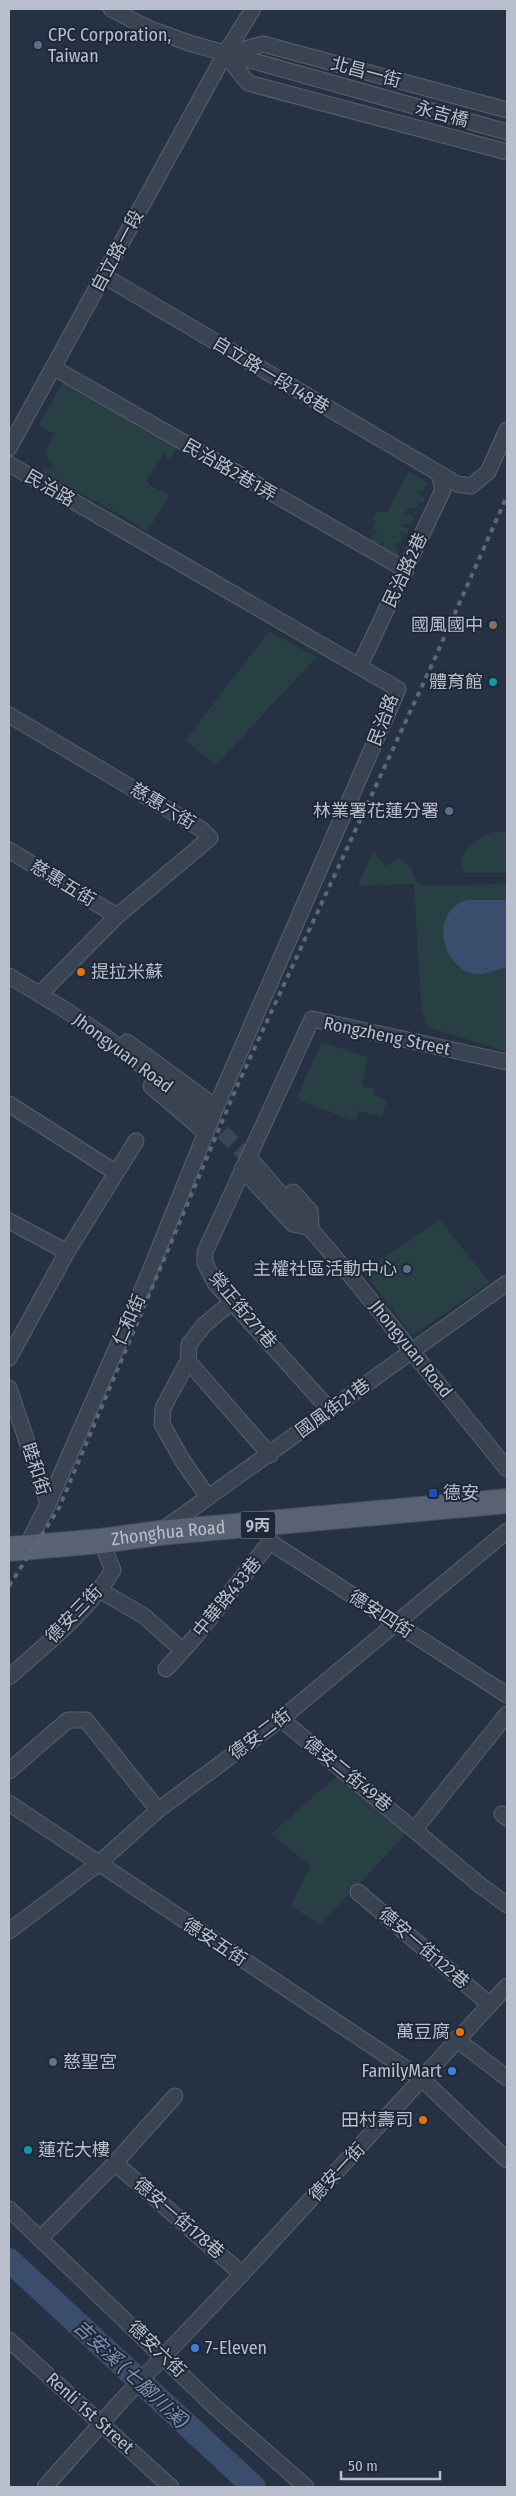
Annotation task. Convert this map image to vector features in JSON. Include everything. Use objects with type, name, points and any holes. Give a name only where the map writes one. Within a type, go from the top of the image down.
[{"type":"main road","name":"Zhonghua Road","points":[[17,1548],[101,1541],[159,1533],[270,1533],[507,1502]]},
{"type":"street","name":"永吉橋","points":[[110,9],[148,28],[226,54],[507,132]]},
{"type":"street","name":"自立路一段","points":[[9,448],[226,54],[253,9]]},
{"type":"street","name":"北昌一街","points":[[226,54],[263,44],[507,110]]},
{"type":"street","points":[[226,54],[248,83],[507,152]]},
{"type":"street","name":"自立路一段148巷","points":[[104,276],[457,484],[471,486],[488,472],[507,430]]},
{"type":"street","name":"民治路2巷1弄","points":[[54,368],[406,570]]},
{"type":"street","name":"民治路","points":[[9,464],[360,665],[398,689],[211,1112]]},
{"type":"street","name":"民治路2巷","points":[[360,665],[443,490],[439,474]]},
{"type":"street","name":"慈惠六街","points":[[9,715],[201,829],[210,838],[117,916]]},
{"type":"street","name":"慈惠五街","points":[[9,850],[117,916]]},
{"type":"street","points":[[40,994],[117,916]]},
{"type":"street","points":[[9,976],[64,1009],[206,1133]]},
{"type":"street","name":"Jhongyuan Road","points":[[64,1009],[211,1112]]},
{"type":"street","name":"Rongzheng Street","points":[[248,1166],[253,1147],[312,1019],[507,1062]]},
{"type":"street","points":[[9,1104],[115,1172]]},
{"type":"street","name":"仁和街","points":[[48,1504],[146,1281],[206,1133],[211,1112]]},
{"type":"street","points":[[9,1358],[67,1252],[136,1141]]},
{"type":"street","points":[[253,1147],[310,1211],[311,1228]]},
{"type":"street","name":"Jhongyuan Road","points":[[248,1166],[311,1228],[413,1351],[507,1469]]},
{"type":"street","name":"榮正街271巷","points":[[248,1166],[205,1252],[205,1263],[209,1273],[330,1410]]},
{"type":"street","points":[[9,1222],[67,1252]]},
{"type":"street","name":"國風街21巷","points":[[159,1533],[507,1283]]},
{"type":"street","points":[[208,1497],[182,1460],[162,1424],[163,1408],[188,1360],[189,1344],[204,1325],[233,1301]]},
{"type":"street","points":[[188,1360],[270,1455]]},
{"type":"street","name":"睦和街","points":[[11,1398],[48,1504],[17,1548]]},
{"type":"street","name":"德安二街","points":[[9,1931],[98,1864],[158,1810],[281,1719],[507,1531]]},
{"type":"street","name":"德安四街","points":[[270,1533],[394,1624],[507,1695]]},
{"type":"street","name":"中華路433巷","points":[[166,1669],[196,1636],[270,1533]]},
{"type":"street","name":"德安三街","points":[[9,1677],[74,1619],[100,1591],[113,1570],[101,1541]]},
{"type":"street","name":"中華路433巷","points":[[100,1591],[144,1616],[182,1650]]},
{"type":"street","points":[[415,1829],[507,1714]]},
{"type":"street","points":[[9,1771],[68,1720],[80,1718],[86,1720],[158,1810]]},
{"type":"street","name":"德安二街49巷","points":[[281,1719],[415,1829],[480,1886],[507,1905]]},
{"type":"street","name":"德安五街","points":[[9,1803],[422,2080],[507,2160]]},
{"type":"street","name":"德安一街122巷","points":[[358,1892],[489,2004]]},
{"type":"street","name":"德安一街","points":[[50,2485],[122,2400],[165,2357],[422,2080],[456,2039],[506,1989]]},
{"type":"street","points":[[456,2039],[507,2078]]},
{"type":"street","points":[[41,2238],[115,2163],[175,2096]]},
{"type":"street","name":"德安一街178巷","points":[[115,2163],[242,2274]]},
{"type":"street","name":"德安六街","points":[[9,2210],[41,2238],[214,2406],[306,2487]]},
{"type":"street","name":"Renli 1st Street","points":[[9,2340],[171,2487]]},
{"type":"green space","points":[[63,382],[177,446],[169,461],[164,453],[146,481],[154,488],[170,495],[147,532],[131,521],[42,472],[42,468],[51,468],[54,465],[48,458],[47,451],[54,433],[38,427]]},
{"type":"green space","points":[[409,471],[428,483],[424,491],[417,490],[417,494],[425,497],[424,503],[419,502],[416,509],[408,508],[405,515],[407,516],[409,513],[414,519],[412,524],[402,524],[402,527],[409,528],[408,534],[401,532],[402,538],[399,543],[395,543],[400,560],[378,552],[384,543],[369,545],[372,535],[377,535],[373,524],[377,523],[372,518],[377,511],[387,512]]},
{"type":"green space","points":[[269,631],[317,657],[216,765],[185,741]]},
{"type":"green space","points":[[492,832],[507,832],[507,873],[464,873],[461,866],[464,853],[474,843]]},
{"type":"green space","points":[[373,852],[386,866],[398,858],[411,867],[416,881],[427,886],[507,884],[507,1052],[427,1027],[421,1006],[414,884],[358,886]]},
{"type":"green space","points":[[322,1042],[368,1057],[362,1086],[375,1089],[373,1095],[387,1100],[382,1117],[359,1111],[355,1121],[298,1100],[298,1095]]},
{"type":"green space","points":[[440,1220],[490,1283],[412,1335],[363,1271]]},
{"type":"green space","points":[[338,1775],[407,1833],[320,1925],[291,1906],[310,1866],[271,1834]]},
{"type":"water","points":[[467,900],[507,900],[507,967],[488,973],[477,974],[465,970],[455,963],[448,952],[444,940],[447,916],[455,907]]},
{"type":"waterway","name":"吉安溪 (七腳川溪)","points":[[9,2260],[254,2487]]},
{"type":"tunnel","points":[[206,1116],[254,1163]]},
{"type":"railway","points":[[9,1586],[59,1508],[238,1084],[435,658],[507,496]]},
{"type":"place","name":"CPC Corporation, Taiwan","points":[[38,45]]},
{"type":"place","name":"國風國中","points":[[493,625]]},
{"type":"place","name":"體育館","points":[[493,682]]},
{"type":"place","name":"林業署花蓮分署","points":[[449,811]]},
{"type":"place","name":"提拉米蘇","points":[[81,972]]},
{"type":"place","name":"主權社區活動中心","points":[[407,1269]]},
{"type":"place","name":"德安","points":[[433,1493]]},
{"type":"place","name":"萬豆腐","points":[[460,2032]]},
{"type":"place","name":"慈聖宮","points":[[53,2062]]},
{"type":"place","name":"FamilyMart","points":[[452,2071]]},
{"type":"place","name":"田村壽司","points":[[423,2120]]},
{"type":"place","name":"蓮花大樓","points":[[28,2150]]},
{"type":"place","name":"7-Eleven","points":[[195,2348]]}]
